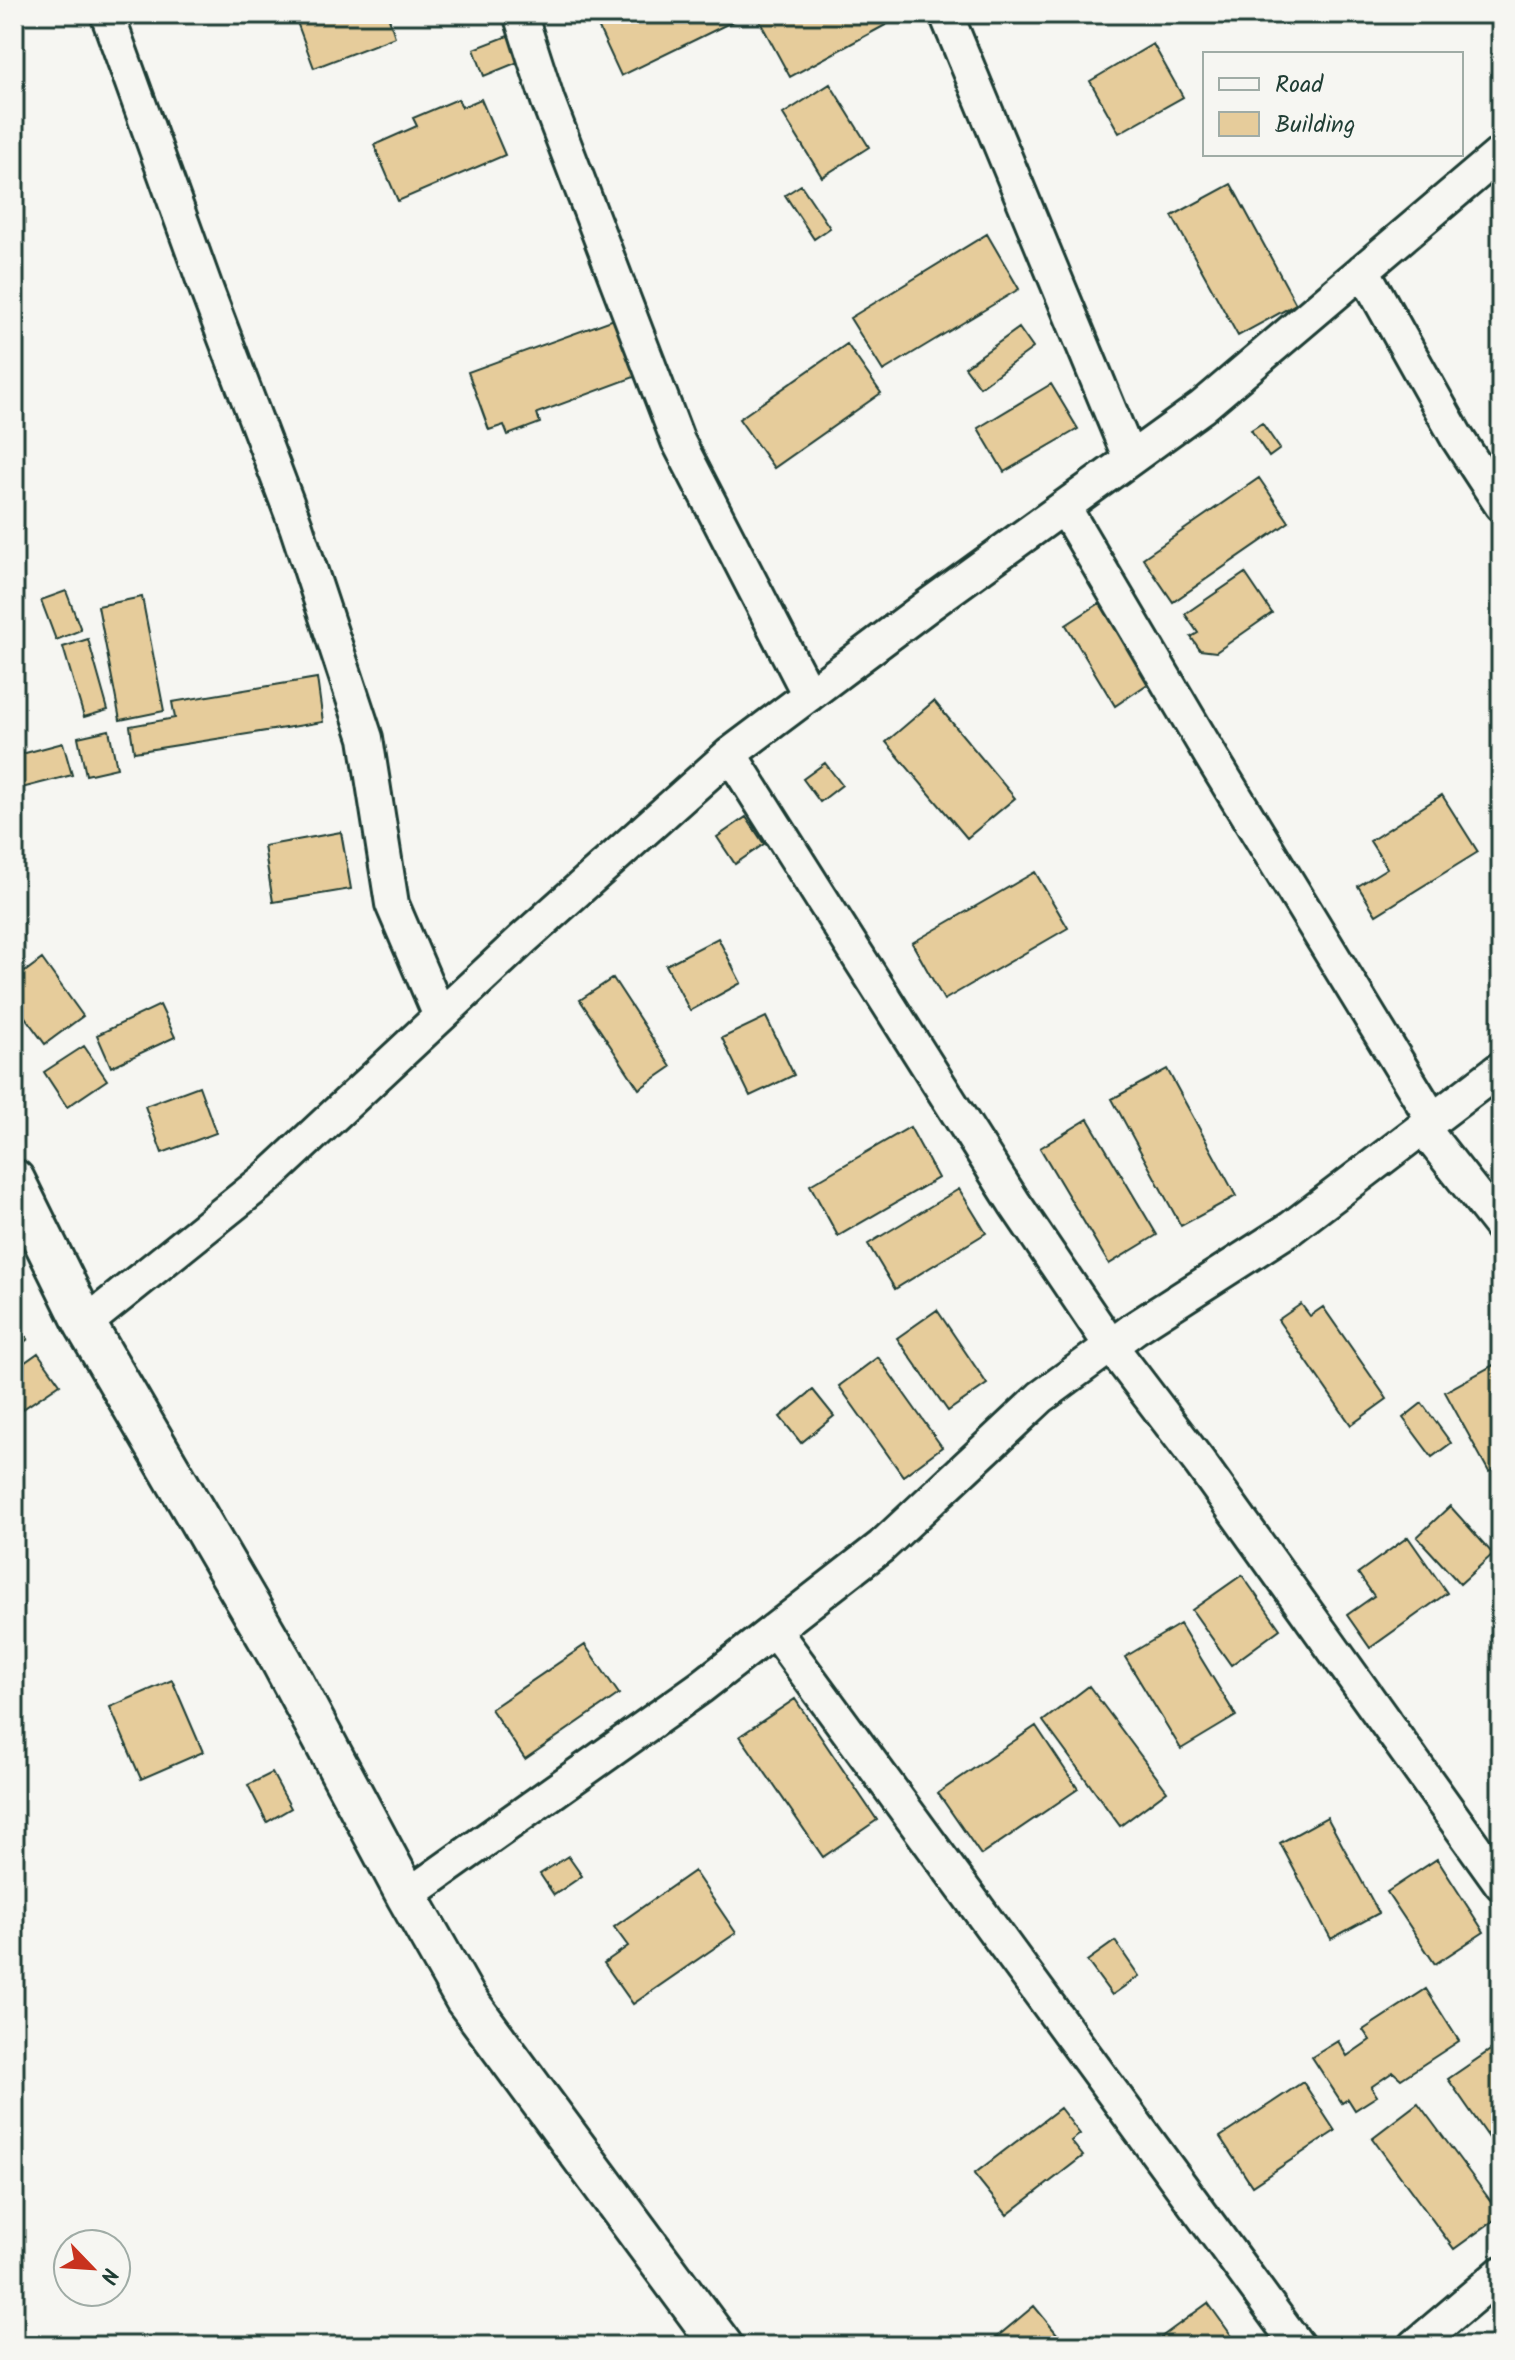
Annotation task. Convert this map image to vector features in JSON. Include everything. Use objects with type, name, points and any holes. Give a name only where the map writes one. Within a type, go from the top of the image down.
[{"type":"street","points":[[107,14],[296,526],[366,738],[392,904],[440,1016]]},
{"type":"street","points":[[520,14],[548,101],[678,441],[809,695]]},
{"type":"street","points":[[946,14],[1130,459]]},
{"type":"street","points":[[85,1324],[268,1177],[523,939],[730,754],[1202,407],[1501,153]]},
{"type":"street","points":[[1363,270],[1456,436],[1501,505]]},
{"type":"street","points":[[1064,507],[1428,1124],[1501,1227]]},
{"type":"street","points":[[730,754],[1015,1204],[1111,1346],[1209,1475],[1501,1884]]},
{"type":"street","points":[[407,1896],[701,1687],[882,1546],[1041,1397],[1111,1346],[1291,1228],[1501,1068]]},
{"type":"street","points":[[14,1180],[85,1324],[281,1660],[465,1998],[722,2346]]},
{"type":"street","points":[[774,1630],[1298,2346]]},
{"type":"street","points":[[1415,2346],[1501,2273]]},
{"type":"building","points":[[294,14],[400,14],[389,18],[395,37],[314,68]]},
{"type":"building","points":[[613,14],[748,14],[621,76],[596,22]]},
{"type":"building","points":[[771,14],[887,14],[891,22],[790,77],[759,20]]},
{"type":"building","points":[[518,32],[528,58],[484,76],[474,49]]},
{"type":"building","points":[[1153,44],[1183,97],[1119,133],[1090,81]]},
{"type":"building","points":[[830,84],[869,147],[822,177],[783,114]]},
{"type":"building","points":[[458,99],[462,107],[481,99],[505,155],[398,201],[374,145],[417,126],[413,118]]},
{"type":"building","points":[[1231,184],[1296,304],[1238,336],[1172,216]]},
{"type":"building","points":[[801,185],[830,228],[814,239],[785,195]]},
{"type":"building","points":[[987,234],[1019,289],[883,371],[850,318]]},
{"type":"building","points":[[617,318],[637,376],[537,413],[540,423],[508,435],[504,425],[489,430],[468,372]]},
{"type":"building","points":[[1019,328],[1033,348],[980,387],[965,367]]},
{"type":"building","points":[[847,344],[881,393],[774,468],[739,419]]},
{"type":"building","points":[[1051,384],[1078,429],[1004,472],[978,428]]},
{"type":"building","points":[[1262,423],[1280,449],[1269,457],[1251,430]]},
{"type":"building","points":[[1259,478],[1289,522],[1173,602],[1143,558]]},
{"type":"building","points":[[1245,573],[1272,613],[1216,652],[1200,650],[1191,637],[1198,633],[1185,614]]},
{"type":"building","points":[[66,591],[81,630],[56,640],[41,600]]},
{"type":"building","points":[[142,597],[164,711],[120,720],[98,606]]},
{"type":"building","points":[[1100,603],[1149,683],[1115,706],[1066,625]]},
{"type":"building","points":[[88,639],[108,710],[84,717],[63,647]]},
{"type":"building","points":[[317,678],[323,722],[134,752],[130,726],[175,718],[172,702]]},
{"type":"building","points":[[934,701],[1015,798],[967,838],[886,742]]},
{"type":"building","points":[[109,730],[117,768],[86,775],[78,737]]},
{"type":"building","points":[[63,743],[72,775],[14,790],[14,756]]},
{"type":"building","points":[[825,763],[842,785],[820,802],[803,779]]},
{"type":"building","points":[[1442,795],[1478,852],[1376,915],[1358,886],[1387,868],[1370,841]]},
{"type":"building","points":[[746,817],[764,844],[735,864],[717,837]]},
{"type":"building","points":[[341,832],[351,889],[273,902],[264,846]]},
{"type":"building","points":[[1035,872],[1068,928],[944,1000],[912,943]]},
{"type":"building","points":[[718,938],[741,983],[690,1011],[666,965]]},
{"type":"building","points":[[42,959],[83,1016],[45,1044],[14,1002],[14,980]]},
{"type":"building","points":[[613,978],[671,1067],[639,1089],[580,1000]]},
{"type":"building","points":[[160,1005],[175,1037],[111,1067],[97,1035]]},
{"type":"building","points":[[766,1017],[794,1075],[750,1096],[722,1038]]},
{"type":"building","points":[[84,1046],[107,1080],[67,1107],[44,1072]]},
{"type":"building","points":[[1167,1069],[1236,1196],[1181,1226],[1112,1099]]},
{"type":"building","points":[[199,1086],[216,1133],[162,1153],[145,1106]]},
{"type":"building","points":[[1088,1119],[1157,1235],[1109,1264],[1040,1148]]},
{"type":"building","points":[[910,1127],[938,1178],[838,1236],[810,1185]]},
{"type":"building","points":[[959,1189],[986,1233],[895,1289],[868,1244]]},
{"type":"building","points":[[1301,1304],[1310,1316],[1323,1307],[1387,1399],[1351,1425],[1278,1320]]},
{"type":"building","points":[[937,1310],[987,1384],[948,1411],[897,1338]]},
{"type":"building","points":[[14,1321],[28,1339],[14,1350]]},
{"type":"building","points":[[38,1353],[60,1384],[14,1415],[14,1370]]},
{"type":"building","points":[[878,1357],[942,1447],[903,1476],[839,1386]]},
{"type":"building","points":[[1499,1362],[1501,1466],[1489,1472],[1445,1392]]},
{"type":"building","points":[[813,1390],[834,1416],[801,1443],[780,1417]]},
{"type":"building","points":[[1422,1403],[1451,1443],[1432,1457],[1403,1418]]},
{"type":"building","points":[[1450,1506],[1493,1554],[1460,1584],[1417,1537]]},
{"type":"building","points":[[1408,1537],[1447,1593],[1370,1648],[1347,1615],[1374,1596],[1358,1573]]},
{"type":"building","points":[[1242,1575],[1280,1629],[1231,1665],[1192,1610]]},
{"type":"building","points":[[1180,1624],[1236,1716],[1181,1749],[1125,1657]]},
{"type":"building","points":[[585,1645],[619,1694],[525,1759],[491,1709]]},
{"type":"building","points":[[172,1680],[203,1752],[141,1779],[110,1707]]},
{"type":"building","points":[[1089,1686],[1167,1791],[1120,1826],[1043,1721]]},
{"type":"building","points":[[795,1699],[877,1820],[823,1857],[740,1736]]},
{"type":"building","points":[[1036,1726],[1078,1789],[981,1855],[938,1793]]},
{"type":"building","points":[[272,1773],[291,1808],[267,1822],[248,1785]]},
{"type":"building","points":[[1327,1817],[1379,1913],[1331,1939],[1280,1843]]},
{"type":"building","points":[[568,1856],[582,1876],[554,1895],[540,1874]]},
{"type":"building","points":[[1437,1859],[1484,1932],[1435,1964],[1387,1892]]},
{"type":"building","points":[[694,1871],[736,1933],[633,2004],[604,1963],[628,1946],[614,1927]]},
{"type":"building","points":[[1115,1941],[1139,1976],[1112,1995],[1087,1961]]},
{"type":"building","points":[[1426,1989],[1459,2041],[1401,2079],[1393,2072],[1371,2087],[1377,2096],[1355,2110],[1348,2099],[1342,2103],[1312,2057],[1338,2041],[1347,2056],[1370,2040],[1363,2030]]},
{"type":"building","points":[[1492,2049],[1501,2062],[1501,2155],[1448,2079]]},
{"type":"building","points":[[1303,2082],[1335,2131],[1252,2186],[1220,2137]]},
{"type":"building","points":[[1418,2103],[1501,2215],[1454,2249],[1372,2138]]},
{"type":"building","points":[[1060,2108],[1080,2134],[1071,2141],[1083,2156],[1007,2215],[974,2174]]},
{"type":"building","points":[[1208,2303],[1239,2346],[1156,2346],[1153,2343]]},
{"type":"building","points":[[1034,2306],[1067,2346],[986,2346]]}]
